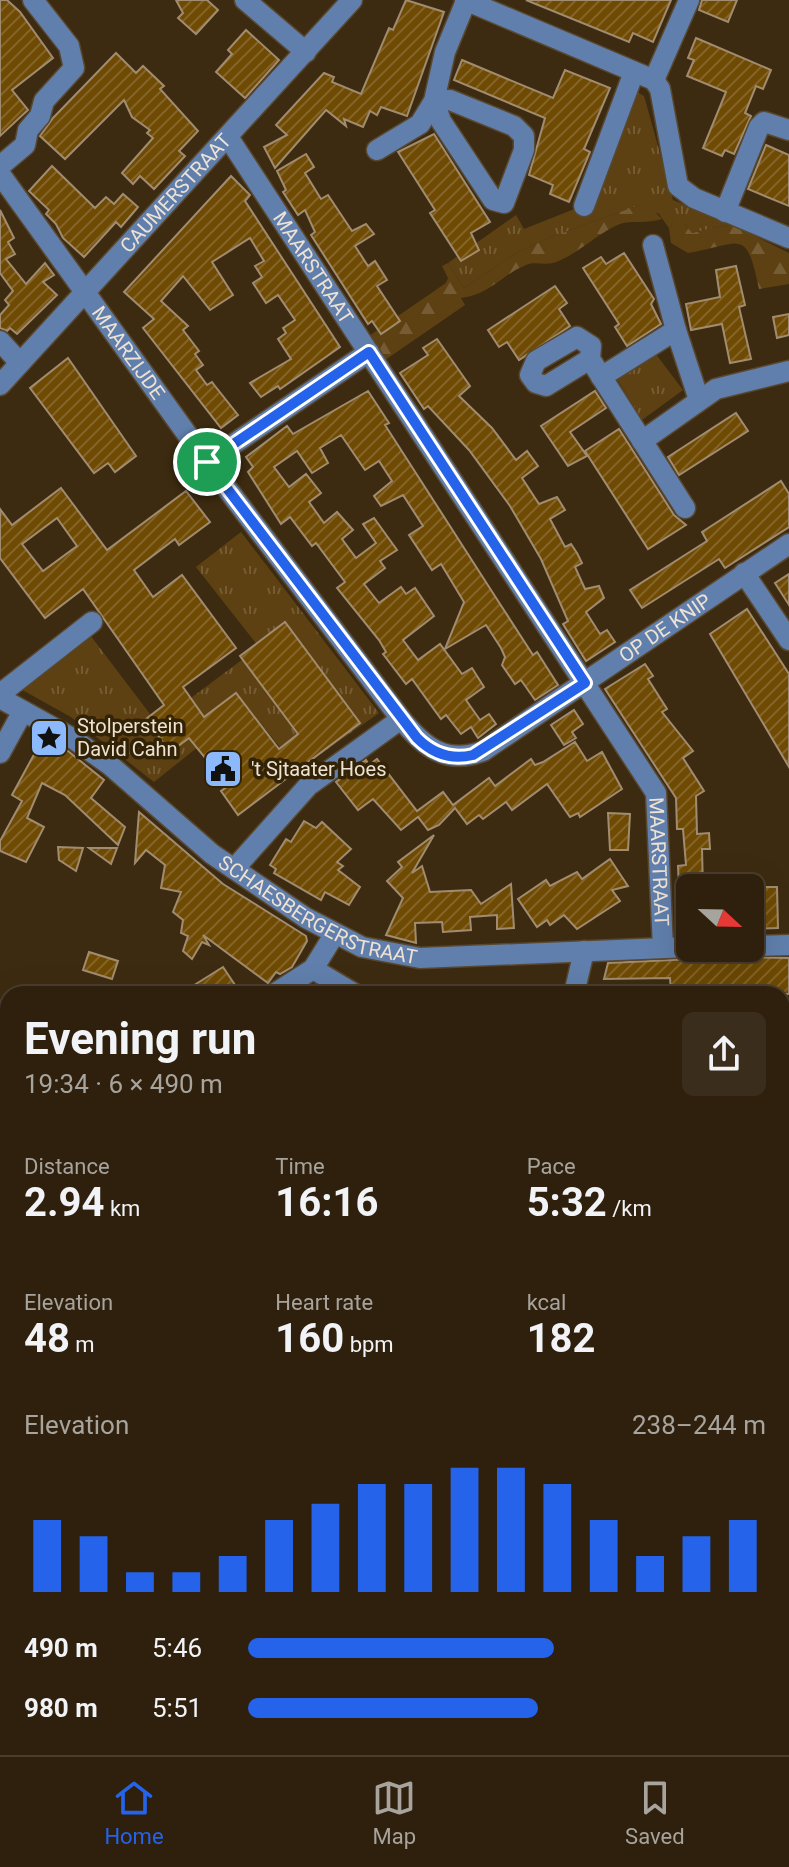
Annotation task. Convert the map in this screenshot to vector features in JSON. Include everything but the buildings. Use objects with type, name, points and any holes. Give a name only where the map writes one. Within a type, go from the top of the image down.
[{"type":"street","points":[[0,166],[25,145],[28,130],[40,116],[44,101],[74,68],[69,46],[33,0]]},
{"type":"street","points":[[245,0],[306,52]]},
{"type":"street","name":"CAUMERSTRAAT","points":[[0,385],[352,0]]},
{"type":"street","points":[[654,80],[689,0]]},
{"type":"street","points":[[377,150],[420,124],[434,101],[445,52],[475,2],[654,80],[660,89],[678,186],[694,198],[789,238]]},
{"type":"street","points":[[584,206],[634,72]]},
{"type":"street","points":[[450,100],[514,126],[524,136],[524,150],[504,203],[493,200],[441,121],[434,101],[450,100]]},
{"type":"street","points":[[725,212],[759,127],[764,122],[789,130]]},
{"type":"street","name":"MAARSTRAAT","points":[[228,137],[656,793],[663,948]]},
{"type":"street","name":"MAARZIJDE","points":[[0,174],[207,462],[401,719],[427,748],[462,757],[483,751],[585,683]]},
{"type":"street","points":[[653,245],[699,400]]},
{"type":"street","points":[[601,377],[676,330]]},
{"type":"street","points":[[0,341],[20,363]]},
{"type":"street","points":[[207,462],[369,352]]},
{"type":"street","points":[[590,359],[685,508]]},
{"type":"street","points":[[642,441],[699,400],[734,383],[789,371]]},
{"type":"street","name":"OP DE KNIP","points":[[585,683],[789,544]]},
{"type":"street","points":[[744,573],[789,640]]},
{"type":"street","points":[[0,696],[92,622]]},
{"type":"street","name":"SCHAESBERGERSTRAAT","points":[[0,696],[72,738],[111,766],[187,835],[234,869],[334,935],[378,952],[420,958],[676,948]]},
{"type":"street","points":[[0,753],[23,711]]},
{"type":"street","points":[[234,869],[308,786],[401,719]]},
{"type":"street","points":[[286,986],[313,969],[334,935]]},
{"type":"street","points":[[764,946],[789,945]]},
{"type":"street","points":[[576,986],[584,951]]},
{"type":"street","points":[[313,969],[342,986]]},
{"type":"green space","points":[[631,89],[644,96],[673,200],[731,224],[692,233],[685,224],[675,219],[669,228],[659,214],[639,205],[516,253],[464,288],[448,263],[516,215],[524,229],[577,208]]},
{"type":"green space","points":[[639,205],[651,208],[662,219],[620,224],[556,262],[530,264],[517,269],[480,293],[461,298],[465,305],[385,360],[369,336],[446,283],[448,278],[442,266],[448,263],[464,288],[516,253]]},
{"type":"green space","points":[[680,218],[692,233],[731,224],[789,253],[789,284],[759,289],[750,256],[739,244],[688,253],[671,243],[669,228],[675,219]]},
{"type":"green space","points":[[655,353],[683,390],[642,420],[617,379]]},
{"type":"green space","points":[[241,532],[379,713],[298,770],[248,707],[154,782],[71,717],[17,687],[90,635],[156,722],[167,716],[259,647],[196,567]]},
{"type":"place","name":"Stolperstein David Cahn","points":[[49,738]]},
{"type":"place","name":"'t Sjtaater Hoes","points":[[223,769]]},
{"type":"route","points":[[369,352],[585,683],[483,751],[462,757],[440,754],[427,748],[401,719],[207,462],[369,352]]}]
